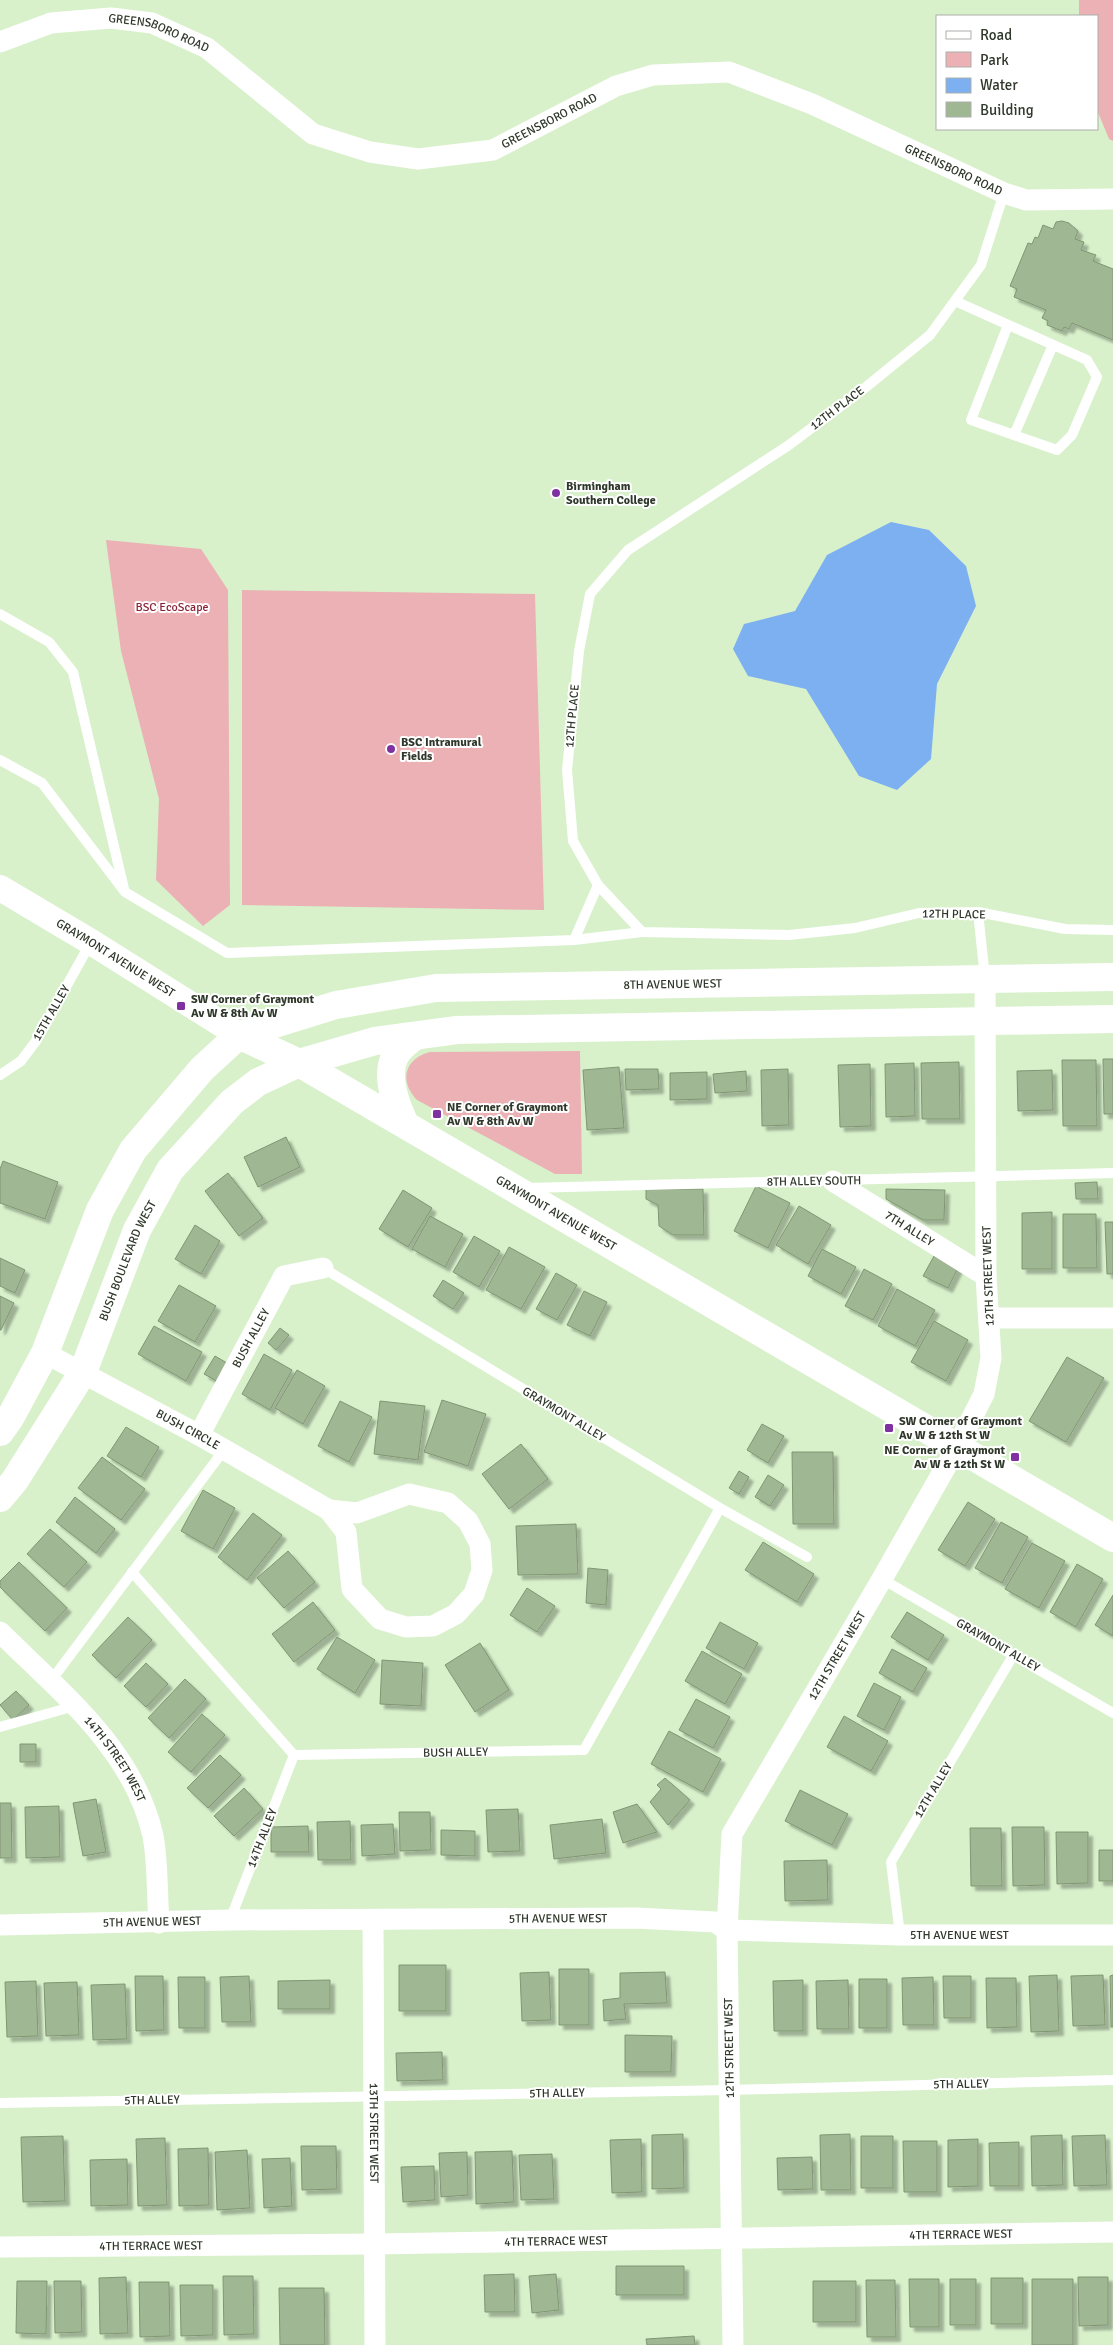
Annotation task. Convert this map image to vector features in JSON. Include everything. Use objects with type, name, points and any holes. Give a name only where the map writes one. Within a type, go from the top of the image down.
[{"type":"main road","name":"8TH AVENUE WEST","points":[[239,1035],[336,1005],[436,988],[1113,978]]},
{"type":"main road","points":[[299,1063],[375,1041],[457,1030],[1113,1019]]},
{"type":"main road","name":"GRAYMONT AVENUE WEST","points":[[239,1035],[299,1063],[405,1124],[1113,1538]]},
{"type":"main road","points":[[0,1432],[10,1418],[45,1353],[100,1210],[133,1150],[202,1069],[239,1035]]},
{"type":"main road","points":[[405,1124],[394,1102],[391,1078],[393,1063],[399,1050],[415,1036]]},
{"type":"main road","name":"BUSH BOULEVARD WEST","points":[[0,1498],[15,1480],[83,1372],[137,1230],[170,1170],[232,1102],[258,1082],[299,1063]]},
{"type":"street","name":"GREENSBORO ROAD","points":[[0,42],[51,23],[111,18],[152,23],[207,48],[314,134],[370,152],[418,159],[493,150],[616,86],[652,75],[729,72],[812,104],[1004,193],[1026,200],[1113,199]]},
{"type":"street","name":"GRAYMONT AVENUE WEST","points":[[0,888],[91,942],[239,1035]]},
{"type":"street","name":"12TH STREET WEST","points":[[733,2345],[727,1930],[732,1834],[882,1579],[957,1447],[984,1394],[991,1358],[986,1276],[985,980]]},
{"type":"street","name":"7TH ALLEY","points":[[833,1180],[986,1276]]},
{"type":"street","name":"BUSH ALLEY","points":[[199,1435],[284,1276],[322,1268]]},
{"type":"street","points":[[990,1318],[1113,1318]]},
{"type":"street","name":"BUSH CIRCLE","points":[[45,1353],[199,1435],[329,1510],[346,1532],[352,1589],[380,1619],[406,1628],[433,1626],[456,1614],[474,1594],[482,1570],[480,1544],[468,1521],[448,1503],[409,1494],[357,1513],[329,1510]]},
{"type":"street","name":"14TH STREET WEST","points":[[0,1632],[105,1738],[139,1795],[153,1836],[159,1923]]},
{"type":"street","name":"5TH AVENUE WEST","points":[[0,1925],[230,1920],[373,1921],[636,1918],[715,1922],[727,1930],[900,1935],[1113,1935]]},
{"type":"street","name":"13TH STREET WEST","points":[[373,1921],[375,2345]]},
{"type":"street","name":"4TH TERRACE WEST","points":[[0,2247],[374,2244],[1113,2232]]},
{"type":"lane","name":"12TH PLACE","points":[[1004,193],[981,266],[930,335],[866,387],[789,445],[628,550],[590,594],[578,651],[568,770],[573,841],[598,885],[642,932],[789,935],[855,928],[919,913],[978,912],[1065,929],[1113,930]]},
{"type":"lane","points":[[955,301],[1008,324],[1087,360],[1097,377],[1072,435],[1057,450],[971,420],[1008,324]]},
{"type":"lane","points":[[1014,435],[1053,345]]},
{"type":"lane","points":[[0,614],[49,642],[73,672],[125,892]]},
{"type":"lane","points":[[0,760],[42,783],[125,892],[227,953],[574,940],[642,932]]},
{"type":"lane","points":[[574,940],[598,885]]},
{"type":"lane","points":[[978,912],[985,980]]},
{"type":"lane","name":"15TH ALLEY","points":[[0,1075],[21,1061],[36,1041],[91,942]]},
{"type":"lane","name":"8TH ALLEY SOUTH","points":[[514,1188],[1113,1174]]},
{"type":"lane","name":"GRAYMONT ALLEY","points":[[322,1268],[720,1508],[807,1557]]},
{"type":"lane","points":[[50,1682],[224,1450]]},
{"type":"lane","name":"BUSH ALLEY","points":[[294,1755],[584,1750],[720,1508]]},
{"type":"lane","points":[[132,1572],[294,1755]]},
{"type":"lane","name":"GRAYMONT ALLEY","points":[[882,1579],[1113,1713]]},
{"type":"lane","name":"12TH ALLEY","points":[[900,1935],[890,1862],[1014,1654]]},
{"type":"lane","points":[[0,1727],[75,1706]]},
{"type":"lane","name":"14TH ALLEY","points":[[230,1920],[294,1755]]},
{"type":"lane","name":"5TH ALLEY","points":[[0,2103],[729,2090],[1113,2080]]},
{"type":"green space","points":[[1079,0],[1113,0],[1113,141],[1109,139],[1098,112],[1098,15],[1079,15]]},
{"type":"green space","name":"BSC EcoScape","points":[[106,540],[201,549],[228,590],[230,905],[203,926],[156,880],[159,799],[121,651]]},
{"type":"green space","name":"BSC Intramural Fields","points":[[242,590],[535,594],[544,910],[242,905]]},
{"type":"green space","points":[[580,1051],[582,1174],[555,1174],[417,1100],[411,1093],[406,1078],[410,1065],[414,1060],[430,1052]]},
{"type":"water","points":[[891,522],[929,530],[966,566],[976,606],[937,684],[931,759],[897,790],[859,776],[806,689],[748,676],[733,649],[744,624],[795,611],[827,555]]},
{"type":"building","points":[[1056,222],[1069,223],[1078,231],[1075,239],[1084,242],[1081,250],[1096,255],[1093,261],[1113,269],[1113,340],[1072,323],[1069,329],[1064,327],[1062,331],[1047,325],[1048,321],[1042,318],[1046,310],[1014,297],[1017,289],[1010,286],[1028,243],[1032,244],[1035,237],[1038,238],[1043,225],[1053,229]]},
{"type":"building","points":[[1103,1059],[1113,1059],[1113,1114],[1104,1114]]},
{"type":"building","points":[[1062,1060],[1096,1060],[1097,1126],[1063,1126]]},
{"type":"building","points":[[959,1062],[960,1119],[922,1119],[921,1063]]},
{"type":"building","points":[[914,1063],[915,1116],[886,1117],[885,1064]]},
{"type":"building","points":[[870,1064],[871,1126],[840,1127],[838,1065]]},
{"type":"building","points":[[619,1067],[624,1128],[587,1130],[583,1070]]},
{"type":"building","points":[[625,1069],[658,1069],[659,1089],[626,1090]]},
{"type":"building","points":[[788,1069],[789,1125],[762,1126],[761,1070]]},
{"type":"building","points":[[1052,1070],[1053,1110],[1018,1111],[1017,1071]]},
{"type":"building","points":[[746,1071],[747,1091],[715,1093],[713,1074]]},
{"type":"building","points":[[707,1072],[707,1099],[670,1100],[670,1073]]},
{"type":"building","points":[[286,1137],[300,1167],[258,1187],[244,1157]]},
{"type":"building","points":[[3,1161],[58,1182],[45,1219],[0,1203],[0,1169]]},
{"type":"building","points":[[228,1173],[263,1218],[239,1236],[205,1191]]},
{"type":"building","points":[[1097,1182],[1098,1199],[1076,1199],[1075,1183]]},
{"type":"building","points":[[756,1186],[790,1203],[768,1248],[734,1231]]},
{"type":"building","points":[[646,1189],[703,1189],[704,1235],[673,1235],[659,1226],[658,1205],[646,1199]]},
{"type":"building","points":[[886,1189],[945,1190],[944,1220],[923,1220],[886,1199]]},
{"type":"building","points":[[403,1190],[432,1208],[408,1247],[379,1229]]},
{"type":"building","points":[[799,1206],[831,1225],[808,1264],[776,1245]]},
{"type":"building","points":[[1052,1212],[1052,1269],[1022,1269],[1022,1213]]},
{"type":"building","points":[[1063,1214],[1096,1214],[1097,1268],[1063,1268]]},
{"type":"building","points":[[430,1216],[463,1234],[445,1267],[412,1249]]},
{"type":"building","points":[[1105,1222],[1113,1222],[1113,1274],[1107,1274]]},
{"type":"building","points":[[195,1225],[220,1241],[201,1274],[175,1259]]},
{"type":"building","points":[[474,1236],[500,1251],[479,1287],[453,1272]]},
{"type":"building","points":[[509,1247],[545,1267],[521,1309],[486,1290]]},
{"type":"building","points":[[822,1249],[856,1267],[841,1294],[808,1276]]},
{"type":"building","points":[[934,1256],[958,1268],[948,1288],[923,1276]]},
{"type":"building","points":[[0,1258],[25,1270],[15,1293],[0,1286]]},
{"type":"building","points":[[864,1269],[892,1284],[873,1320],[845,1306]]},
{"type":"building","points":[[556,1273],[577,1285],[557,1320],[536,1309]]},
{"type":"building","points":[[443,1280],[464,1293],[453,1309],[433,1296]]},
{"type":"building","points":[[179,1285],[216,1306],[195,1342],[158,1321]]},
{"type":"building","points":[[897,1289],[935,1310],[915,1346],[878,1326]]},
{"type":"building","points":[[584,1291],[607,1302],[590,1336],[567,1325]]},
{"type":"building","points":[[0,1296],[14,1303],[1,1330],[0,1330]]},
{"type":"building","points":[[934,1321],[968,1340],[946,1381],[911,1362]]},
{"type":"building","points":[[154,1326],[202,1352],[186,1381],[138,1354]]},
{"type":"building","points":[[280,1328],[289,1335],[276,1350],[268,1343]]},
{"type":"building","points":[[264,1354],[292,1370],[270,1410],[242,1394]]},
{"type":"building","points":[[215,1356],[232,1366],[222,1384],[204,1374]]},
{"type":"building","points":[[1067,1357],[1104,1378],[1066,1442],[1029,1421]]},
{"type":"building","points":[[297,1370],[325,1386],[303,1424],[275,1408]]},
{"type":"building","points":[[442,1400],[486,1414],[468,1466],[424,1452]]},
{"type":"building","points":[[340,1401],[372,1417],[349,1462],[318,1446]]},
{"type":"building","points":[[380,1401],[425,1406],[418,1460],[374,1454]]},
{"type":"building","points":[[762,1424],[784,1436],[768,1463],[747,1450]]},
{"type":"building","points":[[126,1427],[159,1447],[141,1477],[107,1456]]},
{"type":"building","points":[[521,1444],[548,1479],[509,1509],[482,1474]]},
{"type":"building","points":[[792,1452],[833,1452],[834,1524],[793,1524]]},
{"type":"building","points":[[102,1457],[145,1489],[121,1520],[78,1488]]},
{"type":"building","points":[[739,1471],[749,1477],[739,1494],[729,1488]]},
{"type":"building","points":[[768,1475],[784,1485],[770,1506],[755,1497]]},
{"type":"building","points":[[203,1490],[235,1508],[213,1549],[181,1531]]},
{"type":"building","points":[[75,1497],[115,1529],[96,1553],[56,1522]]},
{"type":"building","points":[[968,1502],[995,1519],[965,1566],[938,1550]]},
{"type":"building","points":[[253,1513],[282,1535],[247,1580],[218,1557]]},
{"type":"building","points":[[1001,1522],[1028,1537],[1002,1583],[975,1568]]},
{"type":"building","points":[[576,1524],[578,1574],[518,1575],[516,1526]]},
{"type":"building","points":[[50,1529],[87,1562],[64,1587],[27,1554]]},
{"type":"building","points":[[763,1542],[814,1574],[797,1602],[745,1570]]},
{"type":"building","points":[[1032,1543],[1065,1561],[1039,1608],[1005,1589]]},
{"type":"building","points":[[288,1551],[315,1582],[284,1608],[257,1578]]},
{"type":"building","points":[[19,1562],[67,1608],[45,1631],[0,1587],[0,1581]]},
{"type":"building","points":[[1077,1564],[1103,1579],[1076,1627],[1050,1612]]},
{"type":"building","points":[[588,1568],[608,1570],[606,1605],[586,1603]]},
{"type":"building","points":[[527,1588],[555,1606],[537,1632],[510,1615]]},
{"type":"building","points":[[1113,1595],[1113,1636],[1095,1625]]},
{"type":"building","points":[[313,1602],[335,1630],[294,1662],[272,1634]]},
{"type":"building","points":[[907,1612],[944,1635],[928,1660],[891,1637]]},
{"type":"building","points":[[128,1617],[152,1640],[116,1678],[92,1655]]},
{"type":"building","points":[[720,1622],[758,1643],[744,1669],[706,1648]]},
{"type":"building","points":[[337,1637],[375,1660],[355,1693],[317,1669]]},
{"type":"building","points":[[480,1643],[509,1690],[475,1712],[445,1665]]},
{"type":"building","points":[[892,1649],[927,1668],[913,1692],[879,1673]]},
{"type":"building","points":[[702,1651],[742,1674],[725,1704],[685,1681]]},
{"type":"building","points":[[382,1660],[423,1663],[421,1706],[380,1704]]},
{"type":"building","points":[[146,1663],[168,1684],[146,1707],[124,1686]]},
{"type":"building","points":[[185,1679],[206,1699],[169,1738],[148,1718]]},
{"type":"building","points":[[874,1683],[901,1697],[884,1730],[857,1716]]},
{"type":"building","points":[[16,1691],[29,1705],[13,1720],[0,1705]]},
{"type":"building","points":[[696,1699],[730,1717],[713,1748],[679,1730]]},
{"type":"building","points":[[202,1714],[225,1735],[191,1772],[168,1752]]},
{"type":"building","points":[[844,1716],[888,1741],[871,1771],[827,1747]]},
{"type":"building","points":[[669,1731],[721,1759],[703,1792],[651,1764]]},
{"type":"building","points":[[20,1744],[36,1744],[36,1762],[20,1762]]},
{"type":"building","points":[[220,1755],[241,1775],[208,1808],[187,1788]]},
{"type":"building","points":[[665,1778],[690,1800],[668,1825],[650,1802],[661,1789],[657,1785]]},
{"type":"building","points":[[244,1788],[263,1809],[234,1836],[214,1816]]},
{"type":"building","points":[[800,1790],[848,1814],[832,1845],[785,1821]]},
{"type":"building","points":[[96,1799],[106,1852],[83,1856],[73,1803]]},
{"type":"building","points":[[0,1803],[11,1803],[12,1858],[0,1858]]},
{"type":"building","points":[[637,1804],[657,1832],[623,1843],[613,1812]]},
{"type":"building","points":[[59,1806],[60,1857],[26,1858],[25,1807]]},
{"type":"building","points":[[518,1809],[520,1851],[488,1852],[486,1810]]},
{"type":"building","points":[[399,1812],[430,1812],[431,1850],[400,1851]]},
{"type":"building","points":[[602,1819],[606,1853],[554,1859],[550,1825]]},
{"type":"building","points":[[350,1821],[351,1860],[318,1860],[317,1822]]},
{"type":"building","points":[[393,1824],[395,1854],[362,1856],[361,1825]]},
{"type":"building","points":[[308,1826],[309,1852],[271,1852],[271,1827]]},
{"type":"building","points":[[1012,1827],[1044,1827],[1045,1885],[1013,1886]]},
{"type":"building","points":[[970,1828],[1001,1828],[1002,1886],[971,1886]]},
{"type":"building","points":[[441,1830],[475,1831],[475,1856],[441,1855]]},
{"type":"building","points":[[1056,1832],[1088,1832],[1088,1883],[1057,1884]]},
{"type":"building","points":[[1099,1850],[1113,1850],[1113,1881],[1099,1881]]},
{"type":"building","points":[[827,1860],[828,1900],[785,1901],[784,1861]]},
{"type":"building","points":[[399,1965],[446,1965],[446,2011],[399,2011]]},
{"type":"building","points":[[559,1969],[589,1969],[589,2025],[559,2025]]},
{"type":"building","points":[[549,1972],[551,2020],[522,2021],[520,1973]]},
{"type":"building","points":[[665,1972],[667,2003],[624,2004],[626,2019],[604,2021],[603,2000],[620,1998],[620,1973]]},
{"type":"building","points":[[1057,1975],[1059,2031],[1031,2032],[1029,1976]]},
{"type":"building","points":[[1103,1975],[1105,2025],[1073,2026],[1071,1976]]},
{"type":"building","points":[[1113,1975],[1113,2027],[1111,2027],[1110,1976]]},
{"type":"building","points":[[135,1976],[163,1976],[164,2030],[136,2031]]},
{"type":"building","points":[[249,1976],[251,2022],[222,2022],[220,1977]]},
{"type":"building","points":[[943,1976],[971,1976],[971,2018],[944,2018]]},
{"type":"building","points":[[178,1977],[205,1977],[205,2028],[179,2028]]},
{"type":"building","points":[[933,1977],[934,2025],[903,2025],[902,1978]]},
{"type":"building","points":[[986,1978],[1016,1978],[1017,2027],[987,2028]]},
{"type":"building","points":[[859,1979],[887,1979],[887,2028],[859,2028]]},
{"type":"building","points":[[330,1980],[330,2009],[278,2009],[278,1981]]},
{"type":"building","points":[[803,1980],[803,2031],[774,2031],[773,1981]]},
{"type":"building","points":[[848,1980],[849,2029],[817,2029],[816,1981]]},
{"type":"building","points":[[36,1981],[38,2036],[7,2037],[5,1982]]},
{"type":"building","points":[[77,1982],[79,2035],[46,2036],[44,1983]]},
{"type":"building","points":[[125,1984],[127,2039],[93,2040],[91,1985]]},
{"type":"building","points":[[625,2035],[672,2036],[671,2072],[625,2072]]},
{"type":"building","points":[[442,2052],[443,2080],[397,2081],[396,2053]]},
{"type":"building","points":[[683,2134],[684,2188],[652,2189],[652,2135]]},
{"type":"building","points":[[850,2134],[851,2190],[821,2190],[820,2135]]},
{"type":"building","points":[[1062,2135],[1063,2185],[1032,2186],[1031,2136]]},
{"type":"building","points":[[1105,2135],[1107,2185],[1074,2186],[1072,2136]]},
{"type":"building","points":[[63,2136],[65,2201],[23,2202],[21,2137]]},
{"type":"building","points":[[861,2136],[893,2136],[893,2188],[861,2188]]},
{"type":"building","points":[[165,2138],[167,2205],[138,2206],[136,2139]]},
{"type":"building","points":[[641,2139],[642,2192],[612,2193],[610,2140]]},
{"type":"building","points":[[978,2139],[978,2186],[948,2187],[948,2140]]},
{"type":"building","points":[[903,2141],[937,2141],[937,2192],[904,2192]]},
{"type":"building","points":[[1019,2142],[1019,2186],[990,2186],[989,2143]]},
{"type":"building","points":[[301,2146],[336,2146],[337,2189],[302,2190]]},
{"type":"building","points":[[208,2148],[209,2205],[179,2206],[178,2149]]},
{"type":"building","points":[[247,2150],[250,2208],[217,2210],[215,2152]]},
{"type":"building","points":[[512,2151],[514,2202],[476,2204],[475,2152]]},
{"type":"building","points":[[467,2152],[468,2195],[441,2197],[439,2153]]},
{"type":"building","points":[[552,2154],[554,2199],[521,2200],[519,2155]]},
{"type":"building","points":[[812,2157],[813,2189],[778,2190],[777,2158]]},
{"type":"building","points":[[290,2158],[292,2206],[264,2208],[262,2159]]},
{"type":"building","points":[[127,2159],[128,2205],[91,2206],[90,2160]]},
{"type":"building","points":[[434,2166],[435,2200],[403,2202],[401,2167]]},
{"type":"building","points":[[616,2266],[684,2266],[684,2295],[616,2295]]},
{"type":"building","points":[[514,2274],[515,2312],[485,2312],[484,2275]]},
{"type":"building","points":[[556,2274],[559,2310],[532,2313],[529,2276]]},
{"type":"building","points":[[223,2276],[253,2276],[254,2334],[224,2335]]},
{"type":"building","points":[[126,2277],[128,2333],[100,2334],[99,2278]]},
{"type":"building","points":[[1078,2277],[1108,2277],[1108,2325],[1079,2326]]},
{"type":"building","points":[[991,2278],[1023,2278],[1023,2324],[991,2324]]},
{"type":"building","points":[[909,2279],[939,2279],[939,2327],[910,2327]]},
{"type":"building","points":[[950,2279],[976,2279],[976,2325],[950,2325]]},
{"type":"building","points":[[1032,2279],[1073,2279],[1073,2345],[1032,2345]]},
{"type":"building","points":[[866,2280],[895,2280],[896,2337],[867,2337]]},
{"type":"building","points":[[17,2281],[47,2281],[46,2334],[16,2333]]},
{"type":"building","points":[[54,2281],[81,2281],[82,2332],[55,2333]]},
{"type":"building","points":[[813,2281],[856,2281],[856,2322],[813,2322]]},
{"type":"building","points":[[139,2282],[169,2282],[170,2336],[140,2337]]},
{"type":"building","points":[[180,2285],[213,2285],[213,2335],[181,2336]]},
{"type":"building","points":[[279,2288],[324,2288],[325,2345],[280,2345]]},
{"type":"building","points":[[694,2336],[695,2345],[647,2345],[646,2339]]},
{"type":"place","name":"Birmingham Southern College","points":[[556,493]]},
{"type":"place","name":"BSC Intramural Fields","points":[[391,749]]},
{"type":"place","name":"SW Corner of Graymont Av W & 8th Av W","points":[[181,1006]]},
{"type":"place","name":"NE Corner of Graymont Av W & 8th Av W","points":[[437,1114]]},
{"type":"place","name":"SW Corner of Graymont Av W & 12th St W","points":[[889,1428]]},
{"type":"place","name":"NE Corner of Graymont Av W & 12th St W","points":[[1015,1457]]}]
